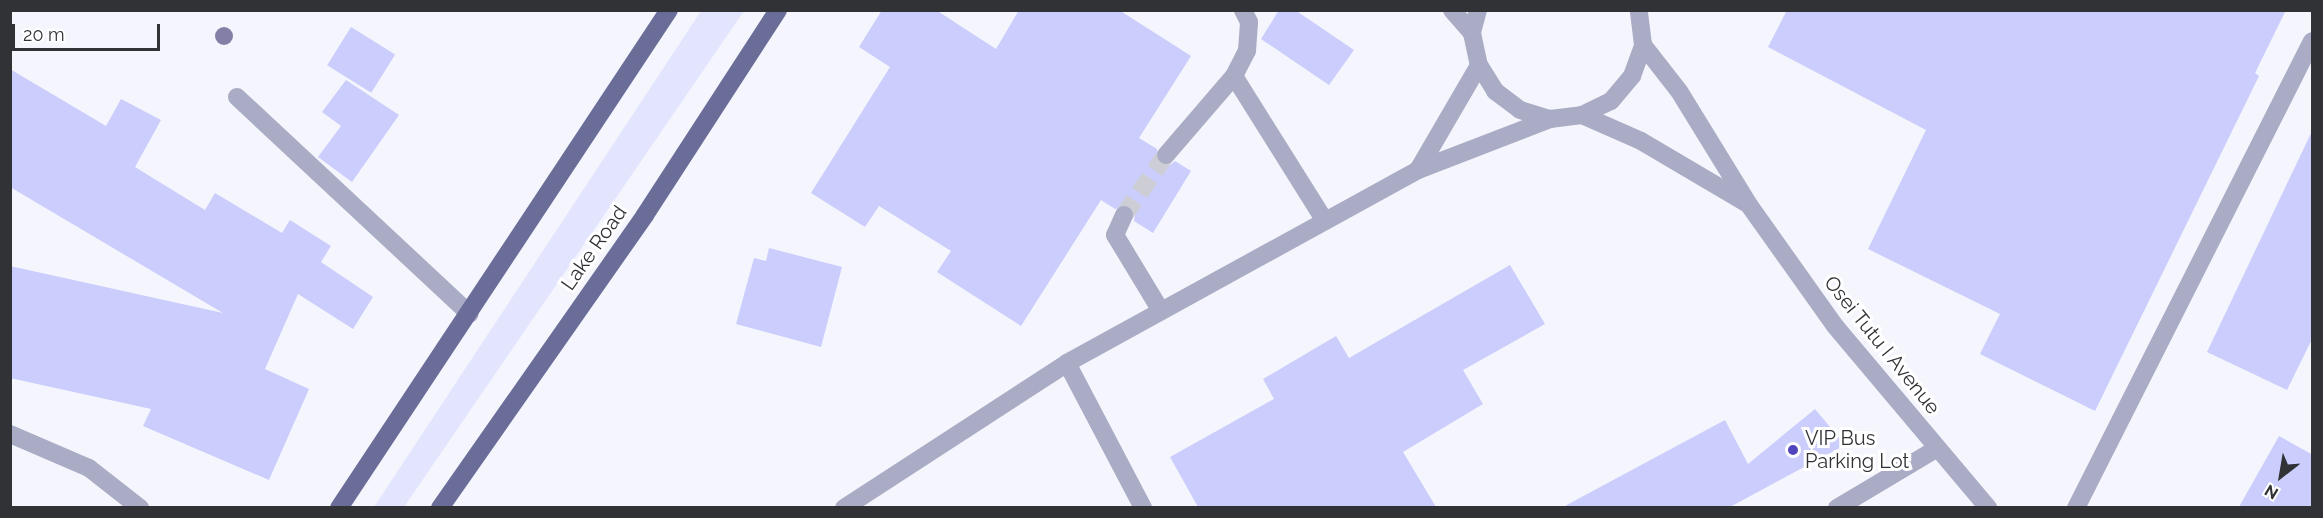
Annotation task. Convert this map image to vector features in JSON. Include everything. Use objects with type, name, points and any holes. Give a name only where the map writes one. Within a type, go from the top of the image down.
[{"type":"main road","points":[[339,507],[470,314],[669,10]]},
{"type":"main road","name":"Lake Road","points":[[440,507],[645,215],[778,10]]},
{"type":"street","points":[[1166,155],[1234,76],[1247,51],[1249,22],[1243,10]]},
{"type":"street","points":[[1452,10],[1473,33]]},
{"type":"street","points":[[1478,10],[1473,33],[1479,65],[1495,91],[1520,110],[1551,118]]},
{"type":"street","points":[[844,507],[1067,363],[1418,170],[1551,118],[1582,116],[1611,101],[1632,76],[1643,45],[1639,10]]},
{"type":"street","points":[[2076,507],[2313,42]]},
{"type":"street","name":"Osei Tutu I Avenue","points":[[1643,45],[1679,91],[1749,205],[1835,326],[1988,507]]},
{"type":"street","points":[[1418,170],[1479,65]]},
{"type":"street","points":[[1234,76],[1325,221]]},
{"type":"street","points":[[237,97],[470,314]]},
{"type":"street","name":"Osei Tutu I Avenue","points":[[1582,116],[1641,141],[1749,205]]},
{"type":"street","points":[[1124,215],[1115,235],[1161,311]]},
{"type":"street","points":[[1067,363],[1143,507]]},
{"type":"street","points":[[10,434],[88,468],[140,507]]},
{"type":"street","points":[[1837,507],[1936,448]]},
{"type":"shaded area","points":[[701,11],[744,11],[404,507],[374,507]]},
{"type":"building","points":[[882,10],[936,10],[996,49],[1019,10],[1119,10],[1191,56],[1139,138],[1157,149],[1159,164],[1169,166],[1175,161],[1191,171],[1153,233],[1134,221],[1135,213],[1129,205],[1115,209],[1101,200],[1021,326],[937,272],[951,251],[879,206],[865,227],[811,193],[890,67],[859,47]]},
{"type":"building","points":[[1279,10],[1295,10],[1354,50],[1329,85],[1261,39]]},
{"type":"building","points":[[1787,10],[2286,10],[2255,73],[2259,76],[2095,411],[1980,354],[2000,314],[1868,249],[1926,130],[1768,47]]},
{"type":"building","points":[[351,27],[395,55],[371,93],[327,65]]},
{"type":"building","points":[[10,69],[106,126],[121,99],[161,120],[135,167],[205,210],[215,193],[282,233],[290,220],[331,246],[321,262],[373,297],[353,329],[298,294],[265,369],[309,389],[269,480],[143,426],[151,409],[10,378],[10,266],[223,313],[10,187]]},
{"type":"building","points":[[346,80],[399,115],[352,182],[318,157],[341,126],[322,112]]},
{"type":"building","points":[[2313,129],[2313,337],[2287,390],[2207,352]]},
{"type":"building","points":[[769,248],[842,267],[821,347],[736,324],[754,258],[766,261]]},
{"type":"building","points":[[1510,265],[1545,324],[1463,370],[1483,404],[1403,452],[1436,507],[1198,507],[1170,457],[1274,399],[1263,379],[1336,336],[1349,358]]},
{"type":"building","points":[[1815,409],[1845,445],[1730,507],[1563,507],[1725,420],[1748,464]]},
{"type":"building","points":[[2279,436],[2313,455],[2313,507],[2239,507]]},
{"type":"tunnel","points":[[1124,215],[1166,155]]},
{"type":"place","name":"VIP Bus Parking Lot","points":[[1793,450]]}]
